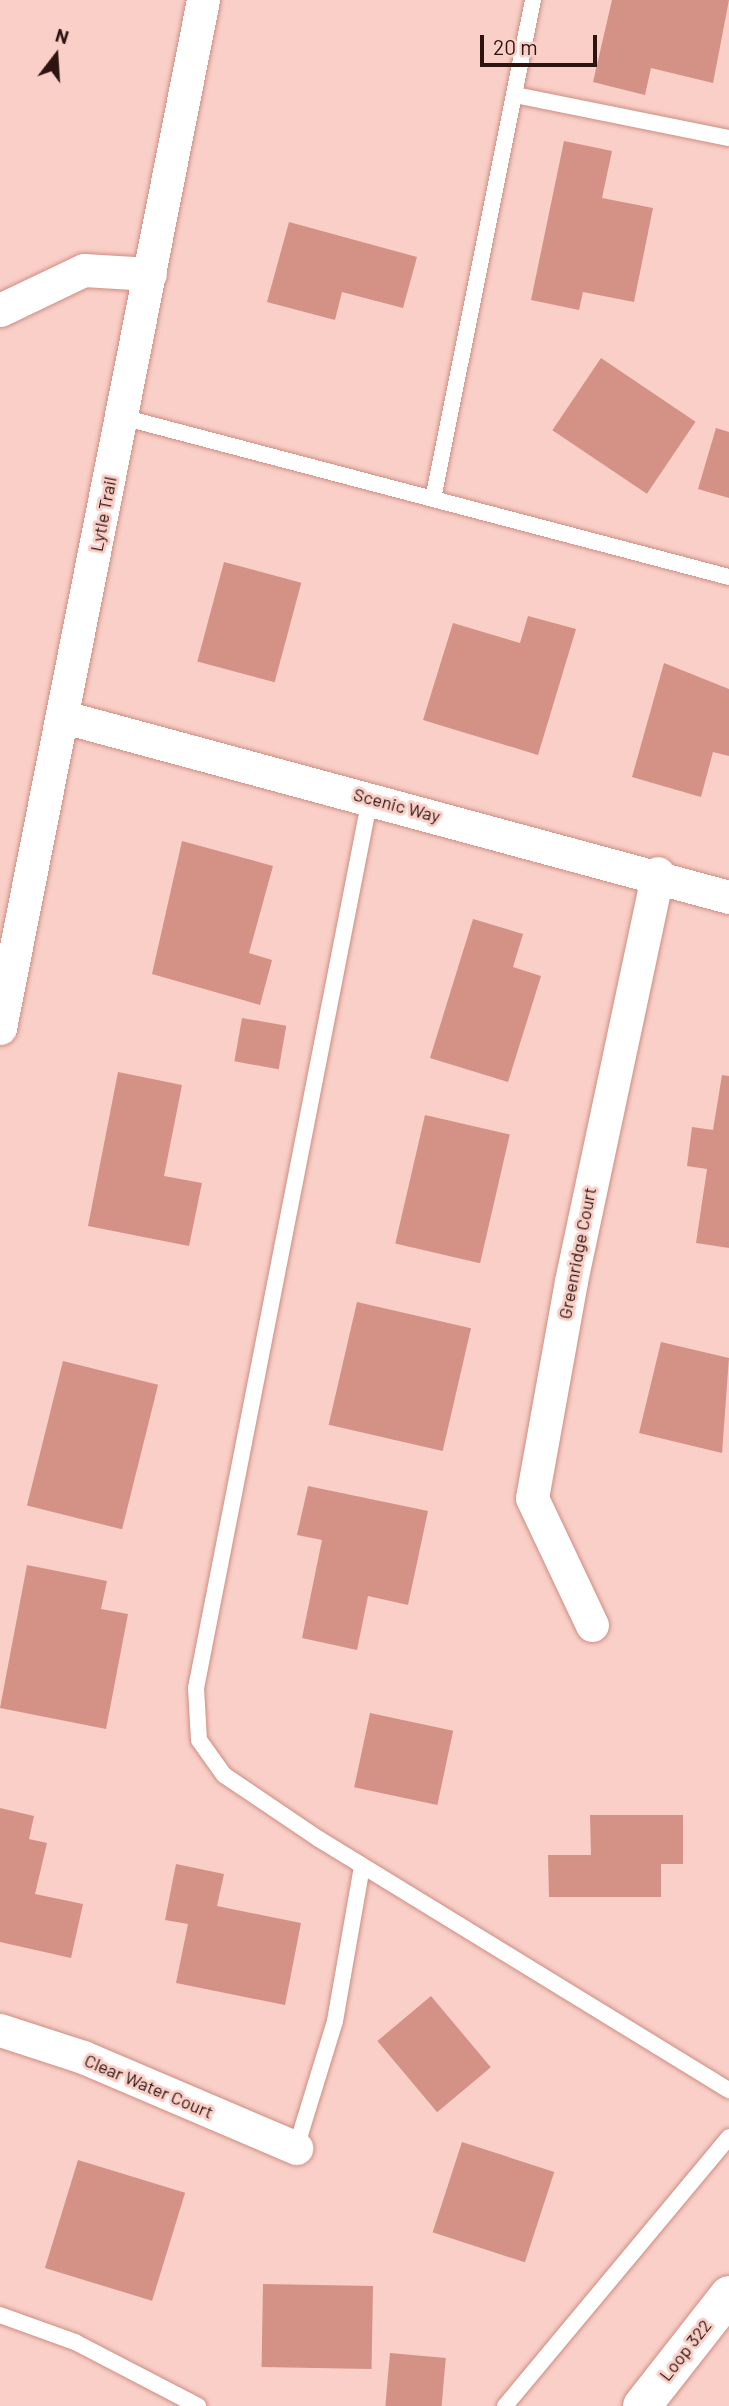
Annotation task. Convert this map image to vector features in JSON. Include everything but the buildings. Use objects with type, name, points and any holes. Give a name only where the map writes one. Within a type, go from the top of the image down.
[{"type":"main road","name":"Loop 322","points":[[642,2406],[729,2295]]},
{"type":"street","name":"Lytle Trail","points":[[0,1028],[64,717],[203,0]]},
{"type":"street","points":[[0,310],[84,270],[150,274]]},
{"type":"street","name":"Scenic Way","points":[[64,717],[658,873],[729,897]]},
{"type":"street","name":"Greenridge Court","points":[[592,1625],[532,1498],[571,1281],[658,873]]},
{"type":"street","name":"Clear Water Court","points":[[0,2030],[83,2057],[296,2148]]},
{"type":"lane","points":[[433,499],[533,0]]},
{"type":"lane","points":[[515,95],[729,138]]},
{"type":"lane","points":[[122,417],[729,577]]},
{"type":"lane","points":[[370,798],[196,1688],[198,1740],[224,1775],[362,1866],[729,2090]]},
{"type":"lane","points":[[296,2148],[335,2021],[362,1866]]},
{"type":"lane","points":[[505,2406],[729,2137]]},
{"type":"lane","points":[[0,2315],[75,2342],[198,2406]]}]
